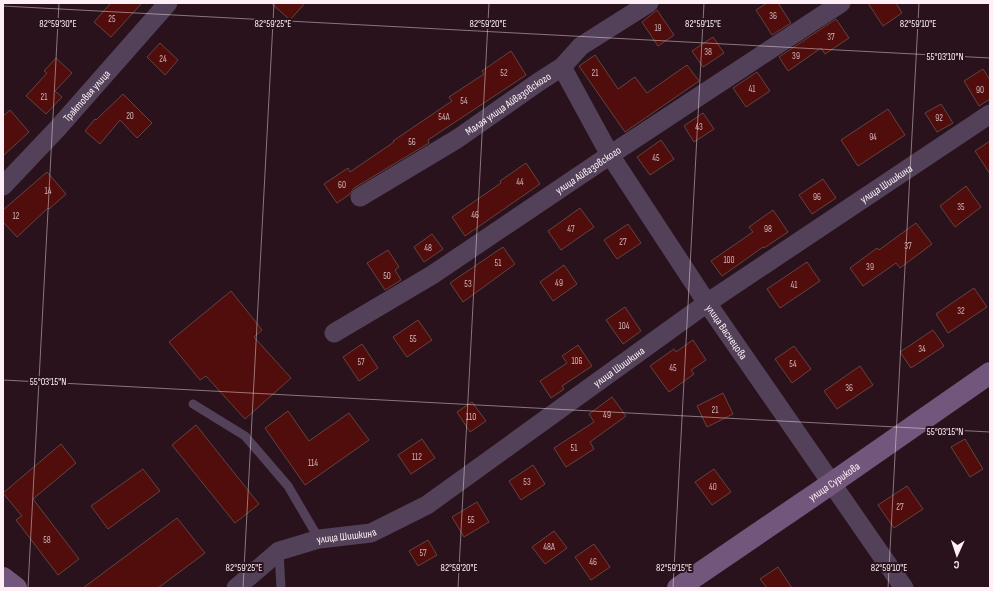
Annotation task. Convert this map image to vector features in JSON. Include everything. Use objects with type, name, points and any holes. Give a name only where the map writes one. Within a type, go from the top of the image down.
[{"type":"street","name":"Трактовая улица","points":[[3,186],[57,129],[168,3]]},
{"type":"street","name":"Малая улица Айвазовского","points":[[360,197],[456,139],[562,67],[581,46],[649,3]]},
{"type":"street","name":"улица Айвазовского","points":[[334,333],[432,275],[610,155],[841,3]]},
{"type":"street","name":"улица Васнецова","points":[[562,67],[610,155],[707,303],[904,588]]},
{"type":"street","name":"улица Шишкина","points":[[236,588],[279,551],[319,540],[372,532],[427,505],[707,303],[990,114]]},
{"type":"street","name":"улица Сурикова","points":[[678,588],[990,373]]},
{"type":"street","points":[[3,578],[16,588]]},
{"type":"lane","points":[[194,404],[245,436],[288,486],[319,540]]},
{"type":"lane","points":[[279,551],[281,588]]},
{"type":"building","points":[[111,3],[142,3],[111,37],[94,22]]},
{"type":"building","points":[[271,3],[305,3],[290,20]]},
{"type":"building","points":[[767,3],[778,3],[791,23],[772,35],[756,10]]},
{"type":"building","points":[[868,3],[896,3],[902,13],[883,26]]},
{"type":"building","points":[[657,10],[674,35],[658,46],[642,22]]},
{"type":"building","points":[[836,19],[849,38],[825,54],[821,48],[788,71],[779,57]]},
{"type":"building","points":[[713,37],[724,53],[703,67],[692,51]]},
{"type":"building","points":[[160,43],[178,60],[165,75],[147,57]]},
{"type":"building","points":[[511,51],[526,75],[428,140],[429,143],[354,188],[350,194],[337,203],[324,184],[348,168],[350,172],[452,101],[449,97],[484,74],[482,71]]},
{"type":"building","points":[[595,55],[618,89],[635,77],[647,93],[687,65],[699,81],[625,132],[579,66]]},
{"type":"building","points":[[56,58],[72,73],[55,91],[62,97],[46,114],[26,96],[47,73],[44,71]]},
{"type":"building","points":[[983,69],[990,80],[990,99],[979,106],[964,81]]},
{"type":"building","points":[[757,72],[770,91],[746,107],[733,88]]},
{"type":"building","points":[[123,94],[152,123],[137,138],[120,120],[100,144],[85,131],[95,119],[96,120]]},
{"type":"building","points":[[941,104],[953,123],[937,132],[925,113]]},
{"type":"building","points":[[888,109],[905,135],[858,166],[841,140]]},
{"type":"building","points":[[10,110],[29,132],[3,156],[3,116]]},
{"type":"building","points":[[703,113],[714,129],[694,142],[684,126]]},
{"type":"building","points":[[661,140],[674,159],[650,175],[637,157]]},
{"type":"building","points":[[990,141],[990,174],[975,151]]},
{"type":"building","points":[[526,163],[540,184],[465,236],[452,217],[501,183],[500,181]]},
{"type":"building","points":[[47,172],[66,194],[49,209],[48,208],[17,237],[3,222],[3,210]]},
{"type":"building","points":[[823,179],[836,198],[812,214],[799,195]]},
{"type":"building","points":[[966,186],[981,207],[955,227],[940,206]]},
{"type":"building","points":[[580,208],[594,227],[561,250],[548,231]]},
{"type":"building","points":[[773,210],[788,232],[764,248],[763,247],[722,276],[711,261],[753,232],[749,227]]},
{"type":"building","points":[[916,223],[932,244],[900,268],[896,263],[863,286],[850,268],[877,248],[879,250]]},
{"type":"building","points":[[628,224],[641,243],[617,259],[604,240]]},
{"type":"building","points":[[432,234],[443,249],[424,262],[414,247]]},
{"type":"building","points":[[503,247],[515,264],[463,302],[450,283]]},
{"type":"building","points":[[388,250],[399,267],[395,270],[401,280],[385,290],[367,263]]},
{"type":"building","points":[[807,262],[820,281],[780,308],[767,289]]},
{"type":"building","points":[[564,265],[577,284],[553,301],[540,282]]},
{"type":"building","points":[[974,288],[987,307],[948,333],[936,314]]},
{"type":"building","points":[[231,291],[262,330],[254,337],[291,378],[245,419],[206,376],[200,380],[169,342]]},
{"type":"building","points":[[625,307],[641,331],[623,344],[606,320]]},
{"type":"building","points":[[418,320],[432,340],[407,357],[393,337]]},
{"type":"building","points":[[933,330],[944,346],[911,368],[900,352]]},
{"type":"building","points":[[693,340],[706,360],[691,370],[694,374],[669,392],[650,366],[674,349],[676,352]]},
{"type":"building","points":[[362,344],[378,368],[359,381],[343,357]]},
{"type":"building","points":[[578,345],[592,366],[562,386],[564,389],[551,398],[540,381],[567,363],[562,356]]},
{"type":"building","points":[[794,346],[811,369],[792,383],[775,359]]},
{"type":"building","points":[[860,366],[873,385],[837,409],[824,391]]},
{"type":"building","points":[[723,393],[733,414],[707,427],[697,406]]},
{"type":"building","points":[[612,397],[626,416],[590,442],[594,449],[566,467],[554,448],[594,422],[589,414]]},
{"type":"building","points":[[472,402],[486,421],[470,432],[457,412]]},
{"type":"building","points":[[288,411],[309,441],[349,413],[369,440],[305,485],[265,428]]},
{"type":"building","points":[[196,425],[259,504],[235,523],[172,445]]},
{"type":"building","points":[[422,439],[435,458],[411,474],[398,455]]},
{"type":"building","points":[[965,439],[983,469],[970,477],[951,447]]},
{"type":"building","points":[[61,444],[76,463],[33,499],[79,559],[58,575],[16,520],[22,516],[3,493]]},
{"type":"building","points":[[533,465],[545,484],[521,500],[509,481]]},
{"type":"building","points":[[143,469],[160,491],[108,529],[91,506]]},
{"type":"building","points":[[714,469],[731,492],[712,505],[695,482]]},
{"type":"building","points":[[907,486],[923,509],[894,528],[878,505]]},
{"type":"building","points":[[477,502],[489,522],[464,537],[452,517]]},
{"type":"building","points":[[177,518],[205,553],[158,588],[83,588]]},
{"type":"building","points":[[554,531],[567,548],[545,564],[532,547]]},
{"type":"building","points":[[428,540],[437,555],[418,566],[409,551]]},
{"type":"building","points":[[594,544],[610,567],[591,580],[575,557]]},
{"type":"building","points":[[778,567],[792,588],[767,588],[760,579]]}]
